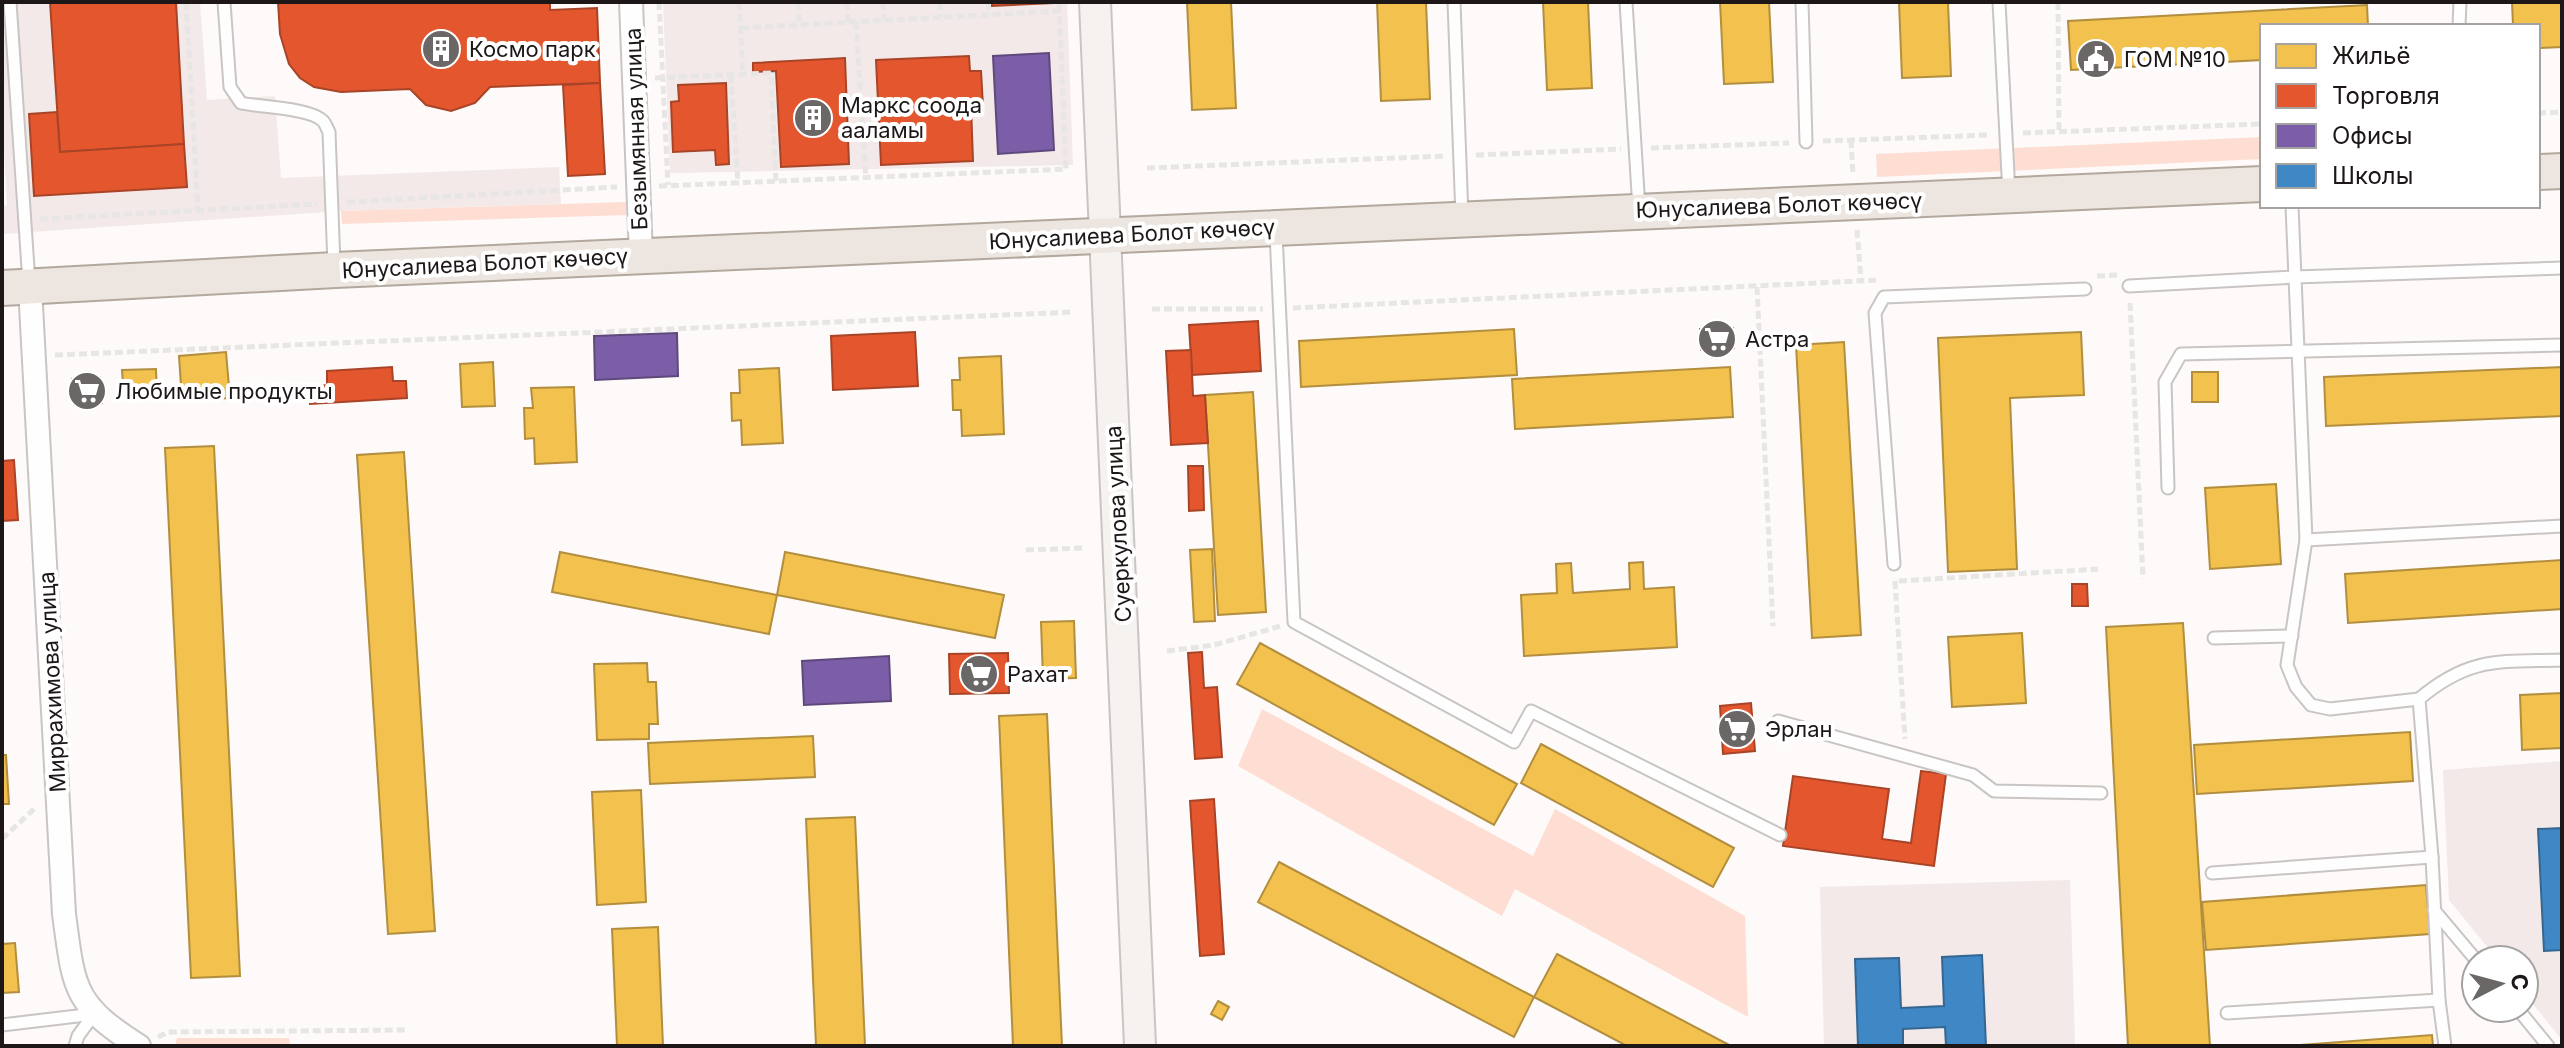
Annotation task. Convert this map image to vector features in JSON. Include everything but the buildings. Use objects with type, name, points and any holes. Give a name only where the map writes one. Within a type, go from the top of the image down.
[{"type":"main road","name":"Суеркулова улица","points":[[1095,2],[1140,1046]]},
{"type":"main road","points":[[2540,172],[2562,171]]},
{"type":"main road","name":"Юнусалиева Болот көчөсү","points":[[16,288],[335,270],[2260,184]]},
{"type":"street","name":"Безымянная улица","points":[[631,2],[641,256]]},
{"type":"street","name":"Миррахимова улица","points":[[16,288],[34,368],[64,914],[70,959],[78,991],[94,1014],[144,1044]]},
{"type":"lane","points":[[10,2],[24,219],[16,288]]},
{"type":"lane","points":[[224,2],[230,87],[241,103],[309,113],[322,120],[329,132],[335,270]]},
{"type":"lane","points":[[1454,2],[1462,220]]},
{"type":"lane","points":[[1626,2],[1639,211]]},
{"type":"lane","points":[[1802,2],[1806,142]]},
{"type":"lane","points":[[1999,2],[2009,194]]},
{"type":"lane","points":[[2459,24],[2460,2]]},
{"type":"lane","points":[[2292,208],[2306,540],[2287,665],[2296,687],[2311,705],[2330,709],[2419,699],[2441,680],[2464,668],[2497,662],[2562,660]]},
{"type":"lane","points":[[1276,228],[1294,622],[1514,742],[1531,711],[1780,835]]},
{"type":"lane","points":[[2129,281],[2562,268]]},
{"type":"lane","points":[[1894,564],[1875,313],[1878,303],[1884,297],[2085,289]]},
{"type":"lane","points":[[2168,488],[2165,382],[2181,354],[2562,345]]},
{"type":"lane","points":[[2306,540],[2562,526]]},
{"type":"lane","points":[[2214,638],[2292,636]]},
{"type":"lane","points":[[2419,699],[2432,857],[2439,1000],[2445,1046]]},
{"type":"lane","points":[[1778,721],[1973,775],[1994,791],[2101,793]]},
{"type":"lane","points":[[2212,873],[2432,857]]},
{"type":"lane","points":[[2434,909],[2463,944]]},
{"type":"lane","points":[[2227,1013],[2439,1000]]},
{"type":"lane","points":[[2,1025],[94,1014]]},
{"type":"lane","points":[[75,1046],[78,1036],[94,1014]]},
{"type":"lane","points":[[2530,1024],[2548,1046]]},
{"type":"path","points":[[186,2],[198,210]]},
{"type":"path","points":[[659,2],[668,185]]},
{"type":"path","points":[[739,2],[743,74]]},
{"type":"path","points":[[798,2],[799,25]]},
{"type":"path","points":[[847,2],[848,22]]},
{"type":"path","points":[[883,2],[884,20]]},
{"type":"path","points":[[940,2],[941,17]]},
{"type":"path","points":[[988,2],[989,15]]},
{"type":"path","points":[[24,219],[639,186],[1066,169],[1059,2]]},
{"type":"path","points":[[2058,2],[2059,132]]},
{"type":"path","points":[[741,28],[1059,11]]},
{"type":"path","points":[[856,22],[866,179]]},
{"type":"path","points":[[634,79],[771,73],[776,182]]},
{"type":"path","points":[[731,75],[738,183]]},
{"type":"path","points":[[2540,113],[2562,112]]},
{"type":"path","points":[[1147,168],[2260,124]]},
{"type":"path","points":[[1851,140],[1853,176]]},
{"type":"path","points":[[1857,230],[1861,281]]},
{"type":"path","points":[[2097,276],[2129,281],[2143,579]]},
{"type":"path","points":[[1152,309],[1279,309],[1892,280]]},
{"type":"path","points":[[1757,287],[1773,626]]},
{"type":"path","points":[[34,368],[57,354],[1073,312]]},
{"type":"path","points":[[1026,550],[1083,548]]},
{"type":"path","points":[[1894,564],[1906,756]]},
{"type":"path","points":[[1895,581],[2098,569]]},
{"type":"path","points":[[1167,651],[1214,645],[1294,622]]},
{"type":"path","points":[[2,839],[34,809]]},
{"type":"path","points":[[144,1044],[168,1032],[407,1030]]},
{"type":"shaded area","points":[[2,2],[50,2],[57,112],[29,115],[34,196],[187,187],[176,2],[200,2],[207,100],[275,96],[281,178],[559,167],[561,204],[341,211],[2,234],[2,206],[7,205],[2,116]]},
{"type":"shaded area","points":[[663,2],[1067,2],[1073,165],[670,173]]},
{"type":"shaded area","points":[[2260,137],[2260,159],[1877,177],[1876,154]]},
{"type":"shaded area","points":[[626,202],[626,215],[342,224],[341,211]]},
{"type":"shaded area","points":[[1262,709],[1533,856],[1555,809],[1745,916],[1748,1017],[1515,889],[1502,916],[1238,766]]},
{"type":"shaded area","points":[[2562,761],[2562,1040],[2540,1013],[2540,944],[2485,944],[2449,900],[2443,770]]},
{"type":"shaded area","points":[[2070,880],[2075,1046],[1824,1046],[1820,887]]},
{"type":"shaded area","points":[[177,1038],[289,1038],[290,1046],[175,1046]]},
{"type":"place","name":"Космо парк","points":[[441,49]]},
{"type":"place","name":"ГОМ №10","points":[[2096,59]]},
{"type":"place","name":"Маркс соода ааламы","points":[[813,118]]},
{"type":"place","name":"Астра","points":[[1717,339]]},
{"type":"place","name":"Любимые продукты","points":[[87,391]]},
{"type":"place","name":"Рахат","points":[[979,674]]},
{"type":"place","name":"Эрлан","points":[[1737,729]]}]
